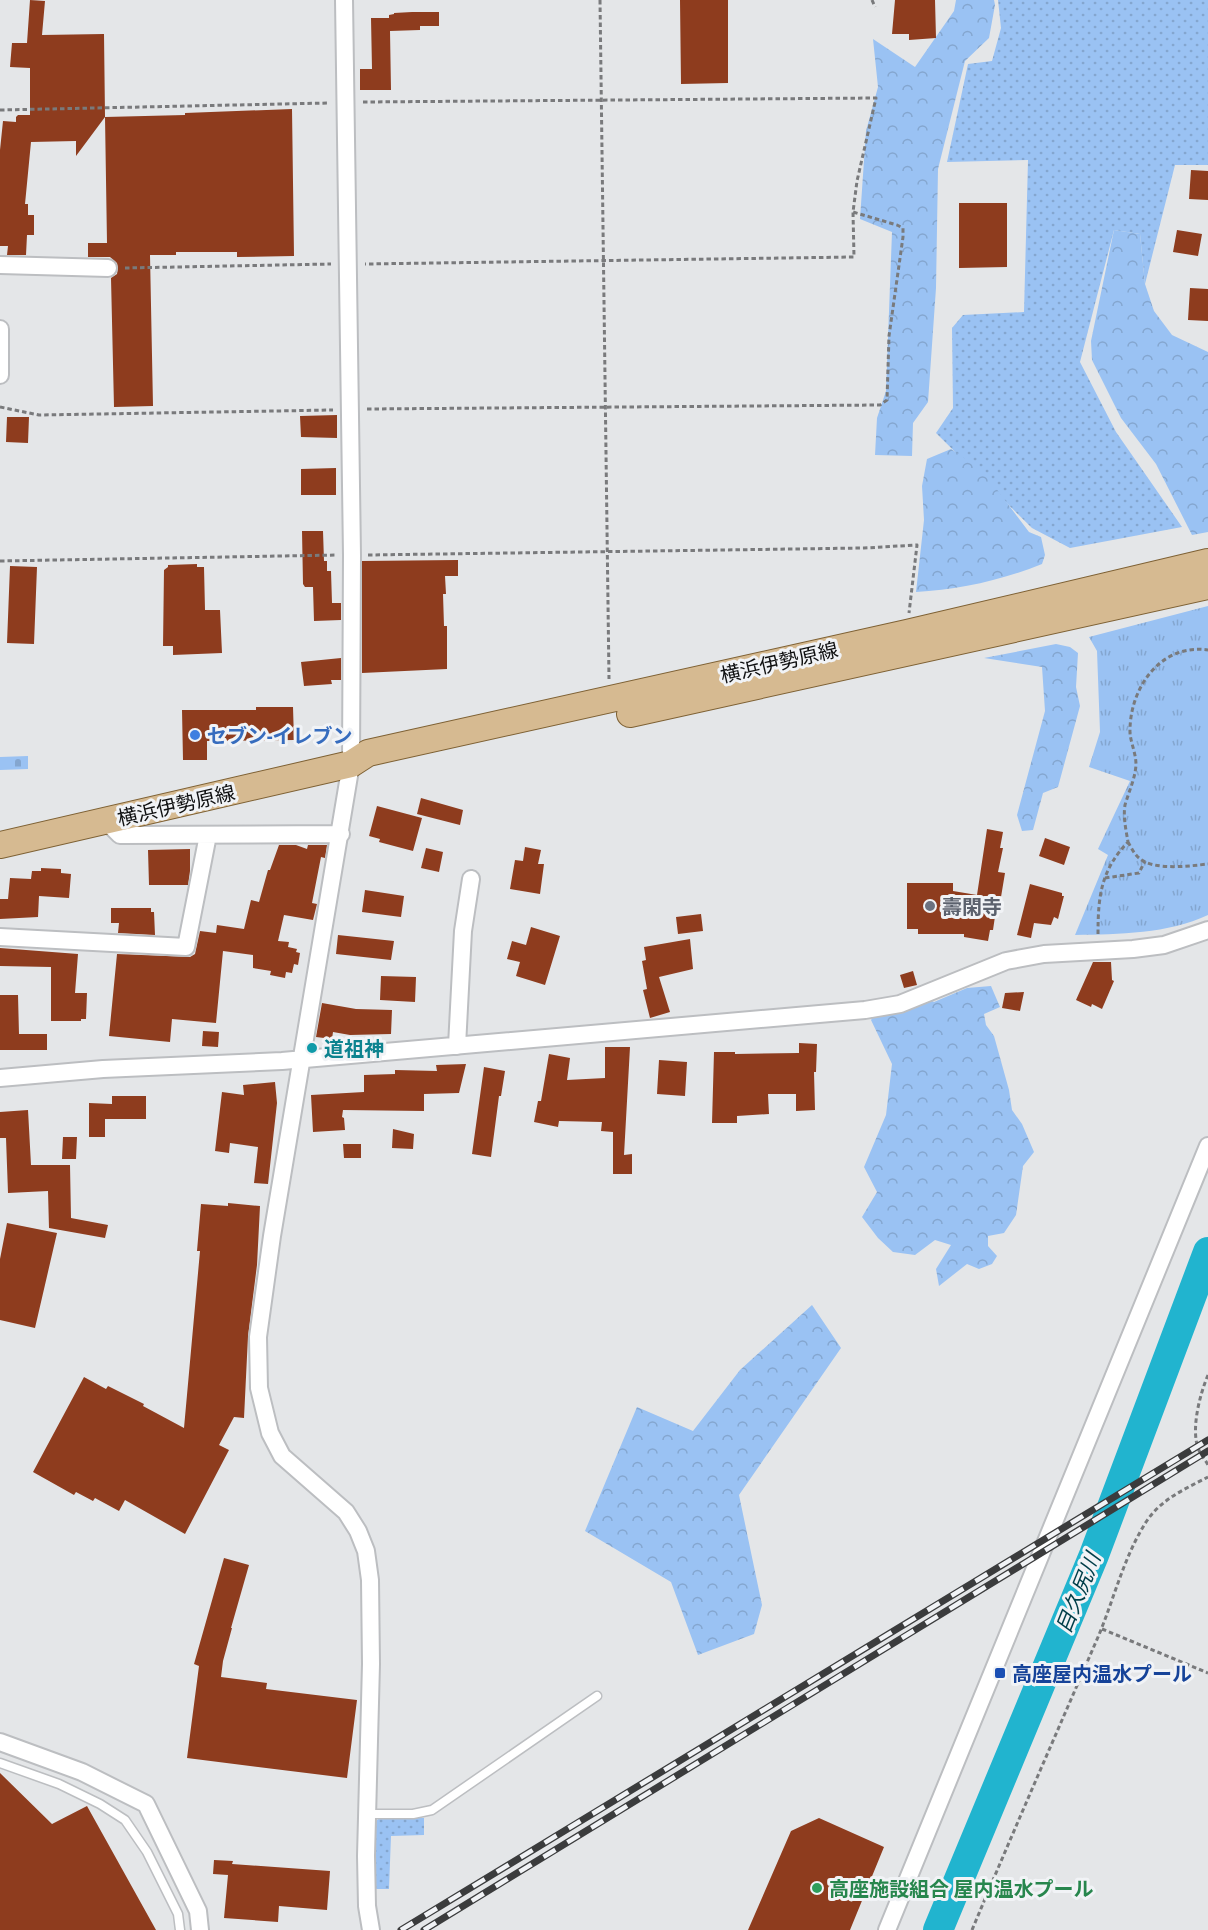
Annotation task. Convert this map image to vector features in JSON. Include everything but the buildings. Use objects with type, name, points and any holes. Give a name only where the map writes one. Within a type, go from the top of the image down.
[{"type":"main road","name":"横浜伊勢原線","points":[[0,845],[351,764],[368,753],[907,633],[1208,562]]},
{"type":"main road","name":"横浜伊勢原線","points":[[351,764],[372,769],[1208,586]]},
{"type":"street","points":[[344,0],[352,555],[351,764],[341,834],[300,1060],[260,1326],[259,1388],[270,1433],[282,1456],[346,1512],[358,1531],[366,1551],[370,1580],[371,1664],[367,1905],[371,1930]]},
{"type":"street","points":[[0,266],[108,268]]},
{"type":"street","points":[[0,329],[0,375]]},
{"type":"street","points":[[106,821],[120,835],[341,834]]},
{"type":"street","points":[[0,937],[186,947],[208,835]]},
{"type":"street","points":[[457,1046],[463,931],[471,879]]},
{"type":"street","points":[[0,1078],[103,1069],[300,1060],[865,1010],[900,1004],[1006,961],[1044,954],[1164,945],[1208,930]]},
{"type":"street","points":[[887,1930],[1055,1514],[1208,1146]]},
{"type":"street","points":[[0,1742],[82,1772],[146,1804],[198,1911],[200,1930]]},
{"type":"lane","points":[[368,1814],[413,1814],[432,1810],[597,1696]]},
{"type":"lane","points":[[0,1763],[59,1784],[100,1804],[125,1820],[147,1852],[178,1914],[180,1930]]},
{"type":"path","points":[[600,0],[609,700]]},
{"type":"path","points":[[872,0],[875,7]]},
{"type":"path","points":[[0,110],[346,102],[876,98],[862,152],[853,212],[854,257],[108,268]]},
{"type":"path","points":[[0,407],[39,415],[350,409],[880,405],[887,400],[889,386],[889,336],[903,228],[853,212]]},
{"type":"path","points":[[0,561],[864,548],[917,545],[907,633]]},
{"type":"path","points":[[1208,650],[1186,650],[1171,655],[1145,677],[1137,692],[1130,719],[1130,736],[1135,749],[1136,763],[1134,779],[1125,807],[1128,842],[1139,858],[1170,866],[1208,864]]},
{"type":"path","points":[[1098,942],[1098,905],[1105,878],[1113,858],[1128,842]]},
{"type":"path","points":[[1105,878],[1139,873],[1145,861]]},
{"type":"path","points":[[1208,1375],[1202,1388],[1196,1437],[1198,1448],[1208,1465]]},
{"type":"path","points":[[972,1930],[1102,1629],[1120,1575],[1147,1522],[1161,1504],[1173,1495],[1208,1477]]},
{"type":"path","points":[[1102,1629],[1208,1673]]},
{"type":"green space","points":[[956,0],[994,0],[995,5],[989,38],[965,61],[938,169],[936,288],[928,402],[913,423],[912,456],[875,455],[877,418],[886,391],[892,232],[860,219],[866,131],[878,87],[873,39],[915,67],[954,11]]},
{"type":"green space","points":[[998,0],[1208,0],[1208,165],[1175,165],[1145,284],[1140,234],[1114,230],[1080,362],[1116,432],[1182,527],[1070,548],[1032,528],[936,433],[953,408],[952,328],[963,315],[1024,312],[1028,160],[947,162],[968,64],[992,61],[1001,28]]},
{"type":"green space","points":[[1114,230],[1140,234],[1145,284],[1154,311],[1172,335],[1208,352],[1208,532],[1192,535],[1156,464],[1121,418],[1092,360],[1091,341]]},
{"type":"green space","points":[[951,449],[983,471],[1029,532],[1041,537],[1045,555],[1042,564],[996,579],[948,589],[916,592],[924,520],[922,486],[927,459]]},
{"type":"green space","points":[[1208,606],[1208,915],[1177,926],[1160,929],[1075,935],[1108,855],[1098,849],[1130,781],[1089,767],[1100,732],[1097,651],[1089,637]]},
{"type":"green space","points":[[1056,644],[1070,647],[1078,653],[1076,687],[1080,706],[1058,787],[1043,793],[1033,830],[1022,831],[1017,815],[1045,711],[1042,667],[984,658]]},
{"type":"green space","points":[[28,756],[28,769],[0,770],[0,757]]},
{"type":"green space","points":[[991,986],[1000,1007],[984,1014],[986,1025],[994,1036],[1009,1090],[1012,1110],[1022,1124],[1034,1152],[1023,1166],[1016,1215],[1004,1233],[988,1236],[988,1246],[997,1256],[992,1264],[979,1269],[967,1264],[939,1286],[936,1269],[951,1245],[935,1240],[915,1255],[893,1252],[878,1238],[862,1217],[877,1192],[864,1167],[886,1115],[892,1064],[871,1020],[880,1007],[920,994],[934,1002],[967,988]]},
{"type":"green space","points":[[812,1305],[841,1348],[739,1495],[762,1605],[754,1634],[698,1655],[671,1582],[585,1531],[637,1407],[693,1431],[740,1370]]},
{"type":"green space","points":[[380,1818],[424,1818],[424,1835],[391,1836],[389,1889],[371,1889],[373,1823]]},
{"type":"waterway","name":"目久尻川","points":[[938,1930],[1094,1555],[1208,1252]]},
{"type":"railway","points":[[401,1930],[1208,1440]]},
{"type":"railway","points":[[424,1930],[1208,1451]]},
{"type":"place","name":"セブン-イレブン","points":[[195,735]]},
{"type":"place","name":"壽閑寺","points":[[930,906]]},
{"type":"place","name":"道祖神","points":[[312,1048]]},
{"type":"place","name":"高座屋内温水プール","points":[[1000,1673]]},
{"type":"place","name":"高座施設組合 屋内温水プール","points":[[817,1888]]}]
